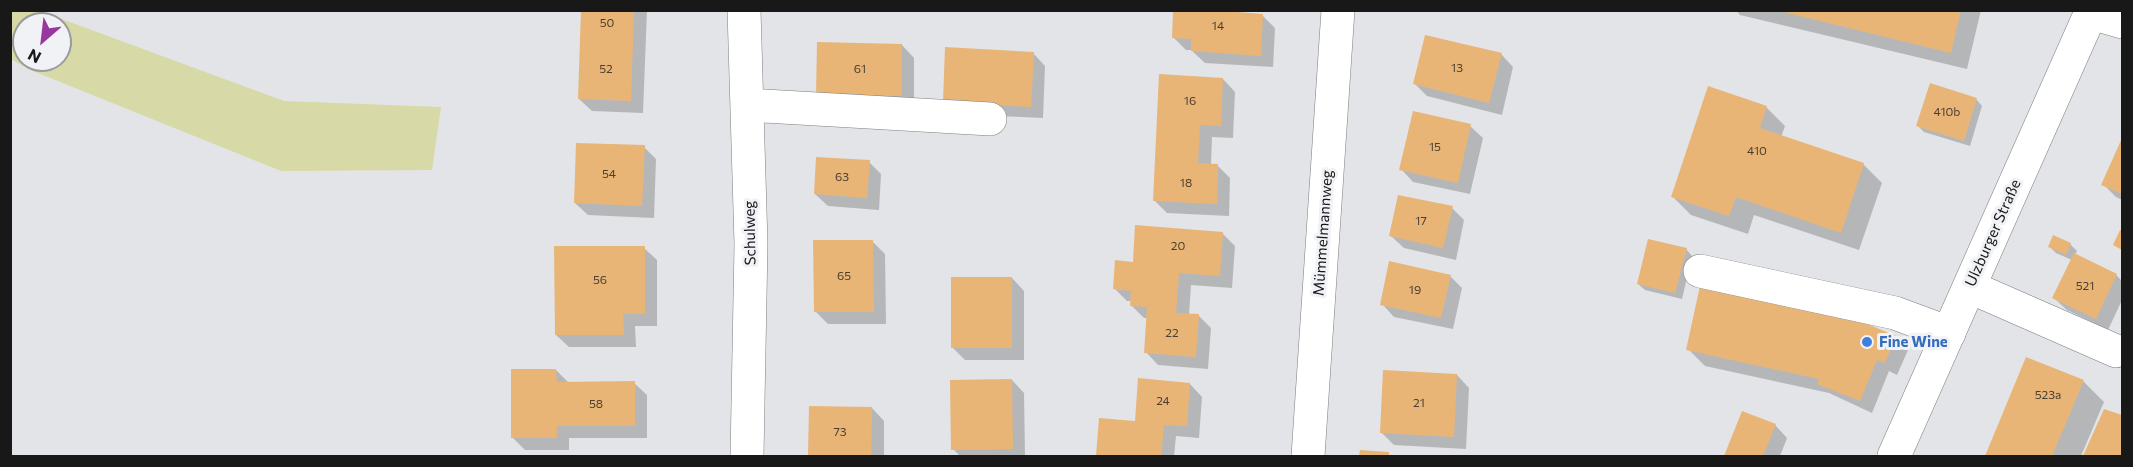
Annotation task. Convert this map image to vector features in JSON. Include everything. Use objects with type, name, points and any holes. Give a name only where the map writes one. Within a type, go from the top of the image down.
[{"type":"street","name":"Schulweg","points":[[744,10],[751,244],[747,456]]},
{"type":"street","name":"Mümmelmannweg","points":[[1308,456],[1338,10]]},
{"type":"street","points":[[2092,12],[2122,22]]},
{"type":"street","name":"Ulzburger Straße","points":[[1894,456],[2092,12]]},
{"type":"street","points":[[747,105],[990,119]]},
{"type":"street","points":[[1700,271],[1895,313],[1949,333]]},
{"type":"street","points":[[1970,287],[2116,351]]},
{"type":"green space","points":[[10,11],[43,12],[12,12],[12,60]]},
{"type":"green space","points":[[72,23],[284,101],[441,107],[432,170],[281,171],[35,72],[72,72]]},
{"type":"building","points":[[581,10],[634,10],[631,101],[578,99]]},
{"type":"building","points":[[1173,10],[1263,14],[1261,56],[1191,51],[1191,39],[1172,38]]},
{"type":"building","points":[[1775,10],[1961,10],[1951,53]]},
{"type":"building","points":[[1425,35],[1502,53],[1489,103],[1413,84]]},
{"type":"building","points":[[817,42],[902,44],[902,96],[816,95]]},
{"type":"building","points":[[945,47],[1034,52],[1031,107],[943,102]]},
{"type":"building","points":[[1159,74],[1223,78],[1221,126],[1200,125],[1198,163],[1218,164],[1217,204],[1153,201]]},
{"type":"building","points":[[1930,83],[1977,98],[1964,141],[1916,126]]},
{"type":"building","points":[[1708,86],[1767,106],[1760,128],[1864,163],[1841,233],[1736,197],[1729,216],[1671,197]]},
{"type":"building","points":[[1413,111],[1471,124],[1458,183],[1399,170]]},
{"type":"building","points":[[2122,138],[2122,194],[2101,185]]},
{"type":"building","points":[[576,143],[645,145],[642,206],[574,203]]},
{"type":"building","points":[[816,157],[870,160],[867,198],[814,194]]},
{"type":"building","points":[[1398,195],[1453,206],[1443,248],[1389,236]]},
{"type":"building","points":[[1135,225],[1223,232],[1220,276],[1179,273],[1176,313],[1199,314],[1196,357],[1144,353],[1147,307],[1130,306],[1131,291],[1113,289],[1115,260],[1133,262]]},
{"type":"building","points":[[2120,230],[2122,231],[2122,250],[2113,245]]},
{"type":"building","points":[[2053,235],[2071,243],[2066,255],[2048,247]]},
{"type":"building","points":[[1648,239],[1687,248],[1675,293],[1637,284]]},
{"type":"building","points":[[813,240],[873,240],[874,312],[814,312]]},
{"type":"building","points":[[554,246],[645,246],[645,314],[623,314],[624,335],[555,335]]},
{"type":"building","points":[[2074,253],[2117,274],[2096,319],[2052,298]]},
{"type":"building","points":[[1389,261],[1451,275],[1441,318],[1380,305]]},
{"type":"building","points":[[951,277],[1012,277],[1012,348],[951,348]]},
{"type":"building","points":[[1700,286],[1846,315],[1896,336],[1885,363],[1877,360],[1860,401],[1817,384],[1819,379],[1686,350]]},
{"type":"building","points":[[2026,357],[2084,380],[2052,456],[1985,456]]},
{"type":"building","points":[[511,369],[556,369],[557,382],[635,381],[635,426],[557,426],[557,438],[511,438]]},
{"type":"building","points":[[1383,370],[1457,374],[1454,437],[1380,433]]},
{"type":"building","points":[[1138,378],[1190,383],[1187,426],[1164,425],[1161,456],[1096,456],[1099,418],[1135,421]]},
{"type":"building","points":[[1012,379],[1013,449],[951,450],[950,380]]},
{"type":"building","points":[[809,406],[872,407],[871,456],[808,456]]},
{"type":"building","points":[[2104,409],[2122,415],[2122,456],[2083,456]]},
{"type":"building","points":[[1742,411],[1776,424],[1763,456],[1724,456]]},
{"type":"building","points":[[1360,450],[1389,452],[1389,456],[1359,456]]},
{"type":"place","name":"Fine Wine","points":[[1867,342]]}]
